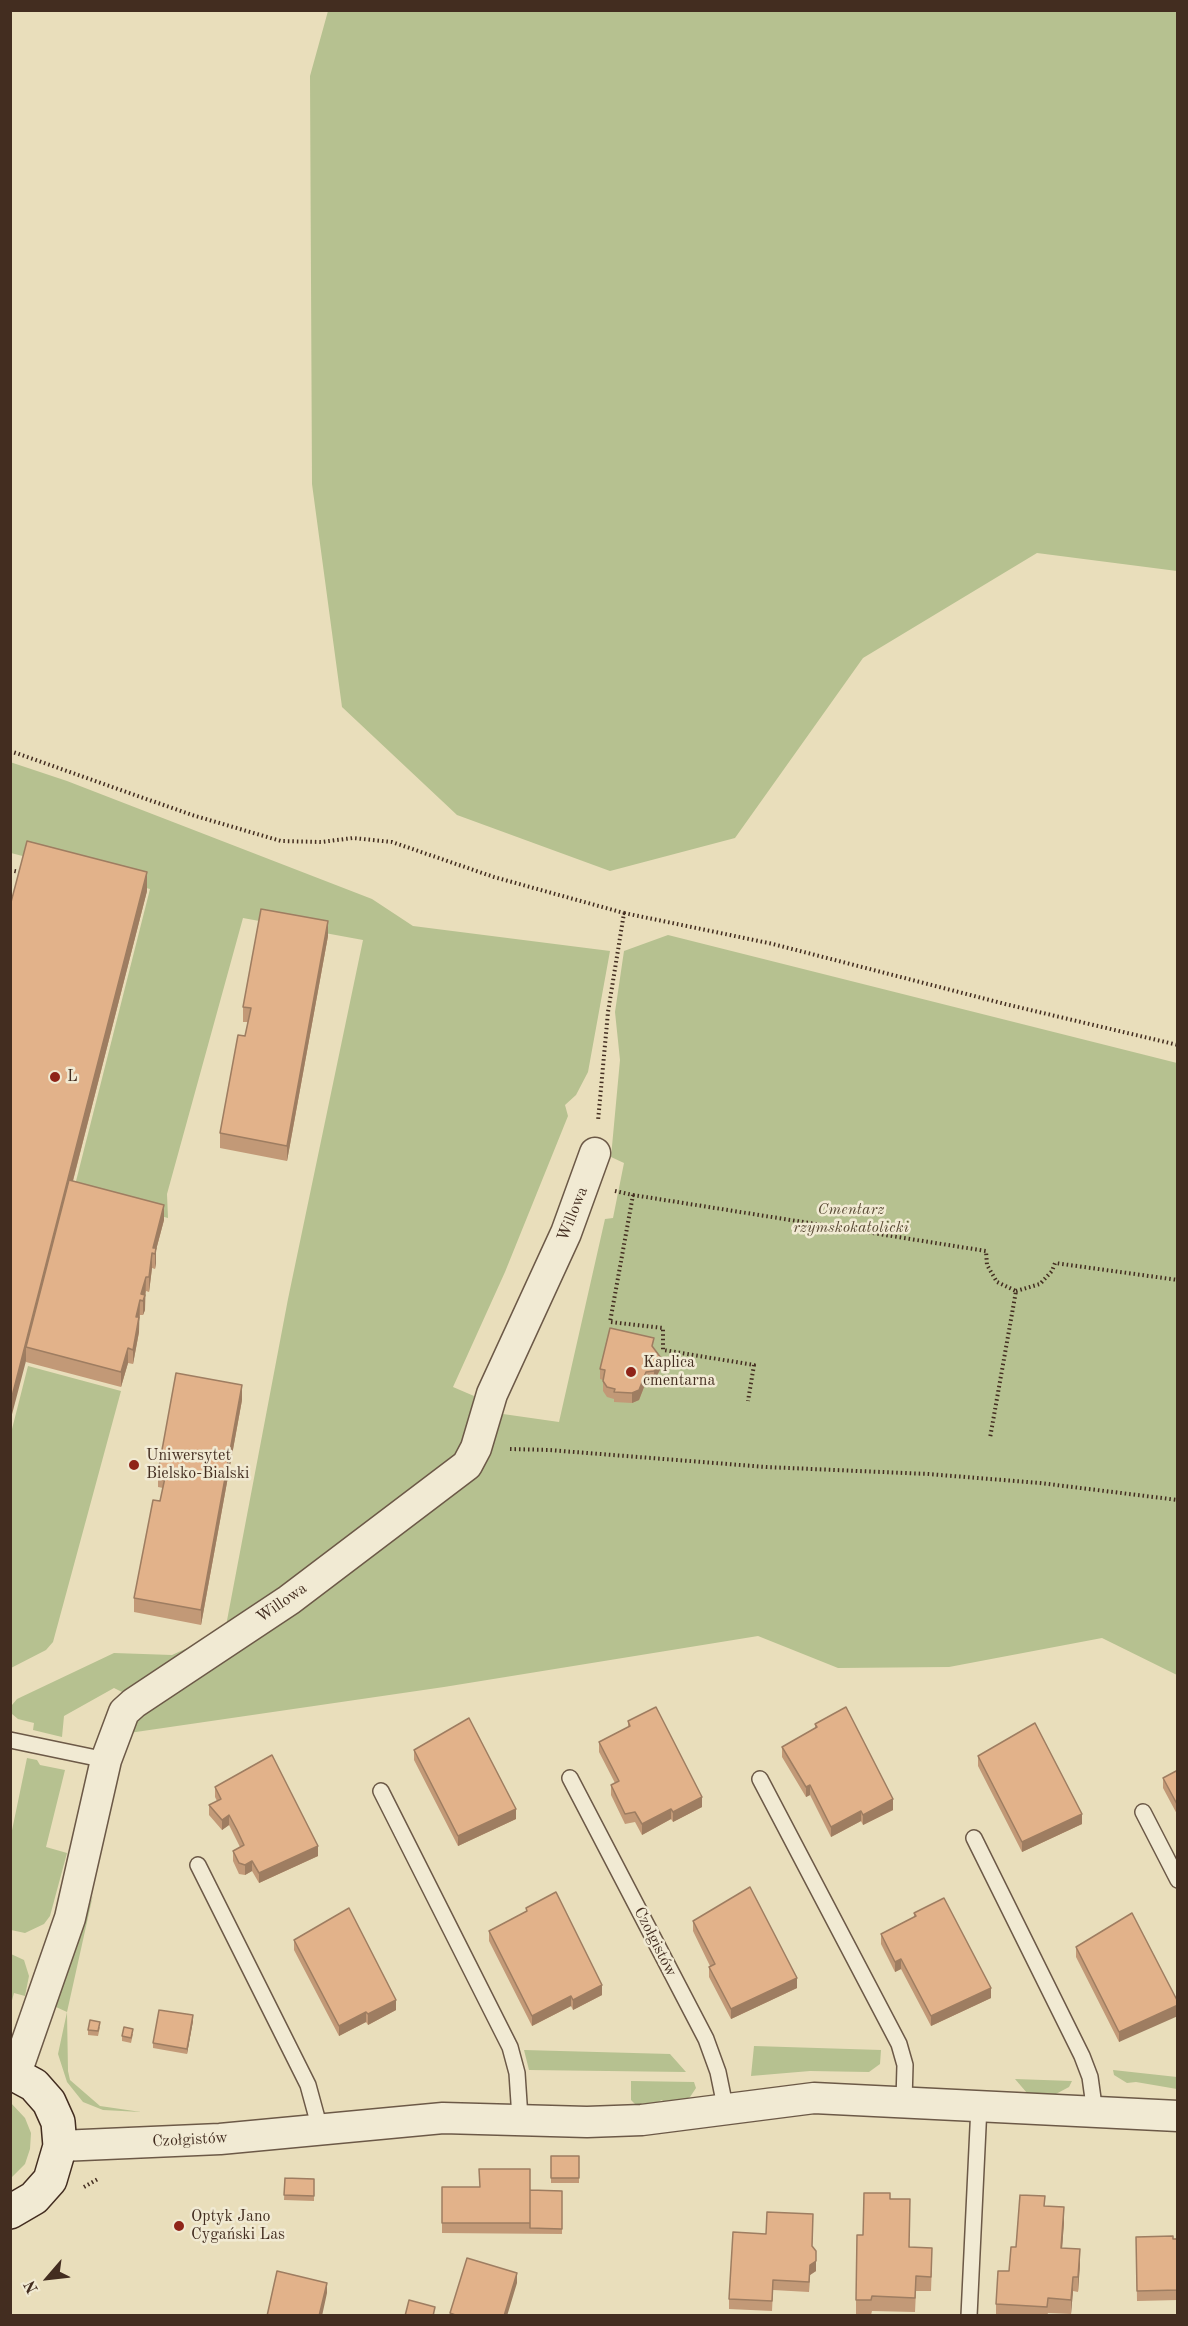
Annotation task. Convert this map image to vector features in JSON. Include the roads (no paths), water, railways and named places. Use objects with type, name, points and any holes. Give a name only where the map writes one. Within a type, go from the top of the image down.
[{"type":"street","name":"Willowa","points":[[13,2072],[70,1918],[106,1760],[124,1712],[134,1703],[289,1600],[457,1475],[467,1465],[476,1449],[492,1394],[566,1233],[595,1152]]},
{"type":"street","points":[[10,2212],[34,2198],[50,2180],[59,2157],[60,2146],[58,2122],[49,2102],[34,2085],[13,2072]]},
{"type":"street","name":"Czołgistów","points":[[60,2146],[220,2139],[443,2118],[520,2118],[587,2122],[642,2120],[814,2098],[1178,2116]]},
{"type":"lane","points":[[10,1740],[106,1760]]},
{"type":"lane","name":"Czołgistów","points":[[570,1778],[706,2039],[718,2072],[726,2111]]},
{"type":"lane","points":[[760,1779],[899,2044],[905,2065],[904,2101]]},
{"type":"lane","points":[[381,1791],[510,2047],[517,2073],[520,2118]]},
{"type":"lane","points":[[1143,1812],[1178,1880]]},
{"type":"lane","points":[[974,1838],[1082,2056],[1090,2077],[1095,2113]]},
{"type":"lane","points":[[198,1865],[309,2085],[320,2129]]},
{"type":"lane","points":[[969,2316],[979,2106]]},
{"type":"place","name":"L","points":[[55,1077]]},
{"type":"place","name":"Kaplica cmentarna","points":[[631,1372]]},
{"type":"place","name":"Uniwersytet Bielsko-Bialski","points":[[134,1465]]},
{"type":"place","name":"Optyk Jano Cygański Las","points":[[179,2226]]},
{"type":"park label","name":"Cmentarz rzymskokatolicki","points":[[851,1219]]}]
